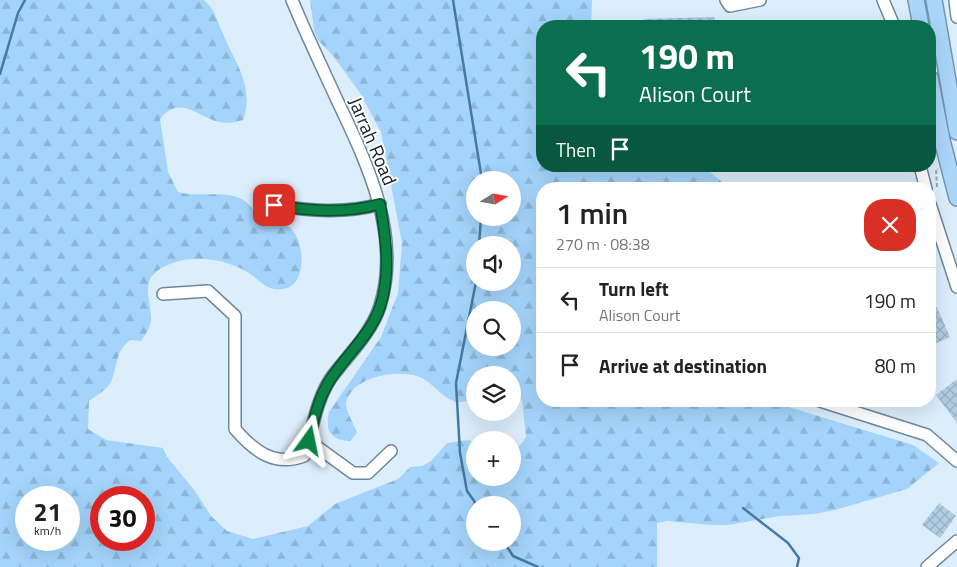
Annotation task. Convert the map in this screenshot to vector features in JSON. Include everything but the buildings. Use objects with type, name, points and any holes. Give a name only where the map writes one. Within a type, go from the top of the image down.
[{"type":"highway","points":[[916,0],[920,20]]},
{"type":"highway","points":[[934,0],[957,132]]},
{"type":"highway","points":[[936,107],[948,166],[957,198]]},
{"type":"street","name":"Jarrah Road","points":[[163,294],[208,291],[235,316],[235,429],[252,448],[279,460],[293,460],[304,456],[316,409],[330,379],[360,342],[380,307],[387,270],[380,204],[370,169],[292,0]]},
{"type":"street","points":[[726,0],[730,6],[760,0]]},
{"type":"street","points":[[883,0],[891,20]]},
{"type":"street","points":[[954,0],[957,15]]},
{"type":"street","points":[[274,205],[312,211],[364,209],[380,204]]},
{"type":"street","points":[[936,222],[957,287]]},
{"type":"street","points":[[839,407],[927,435],[957,461]]},
{"type":"street","points":[[309,441],[353,474],[368,473],[391,451]]},
{"type":"street","points":[[927,567],[957,541]]},
{"type":"path","points":[[936,184],[938,181],[936,170],[948,166]]},
{"type":"green space","points":[[0,0],[204,0],[213,11],[242,75],[247,97],[243,120],[229,123],[220,122],[183,108],[175,108],[168,112],[160,119],[168,172],[178,192],[189,194],[223,194],[243,199],[250,206],[256,217],[288,226],[294,232],[301,250],[300,271],[297,279],[291,286],[283,289],[272,289],[237,267],[216,260],[192,259],[170,264],[160,269],[154,274],[148,286],[151,321],[148,329],[141,341],[130,340],[125,345],[119,354],[110,383],[102,392],[89,401],[88,429],[106,440],[163,448],[167,457],[195,491],[211,516],[227,531],[253,539],[308,526],[335,504],[398,479],[410,467],[422,466],[431,461],[447,443],[466,440],[466,486],[521,486],[521,444],[526,437],[521,399],[521,366],[466,366],[466,401],[460,402],[453,401],[417,376],[398,374],[376,377],[357,386],[350,393],[346,402],[357,433],[350,441],[338,439],[330,433],[328,424],[329,412],[381,337],[398,293],[402,243],[381,132],[360,93],[334,57],[318,40],[314,30],[310,0],[592,0],[591,20],[536,20],[536,172],[710,172],[722,182],[536,182],[536,407],[789,407],[913,445],[939,463],[907,489],[835,510],[814,514],[780,516],[728,525],[668,521],[657,523],[657,567],[0,567]]},
{"type":"waterway","points":[[0,74],[18,13],[25,0]]},
{"type":"waterway","points":[[453,0],[481,171]]},
{"type":"waterway","points":[[480,226],[480,236]]},
{"type":"waterway","points":[[471,496],[467,491],[460,453],[456,383],[474,291]]},
{"type":"waterway","points":[[743,508],[788,543],[799,558],[797,567]]},
{"type":"waterway","points":[[510,551],[513,556],[538,567]]},
{"type":"route","points":[[274,205],[312,211],[364,209],[380,204],[384,226],[387,270],[380,307],[360,342],[330,379],[316,409],[309,441]]}]
